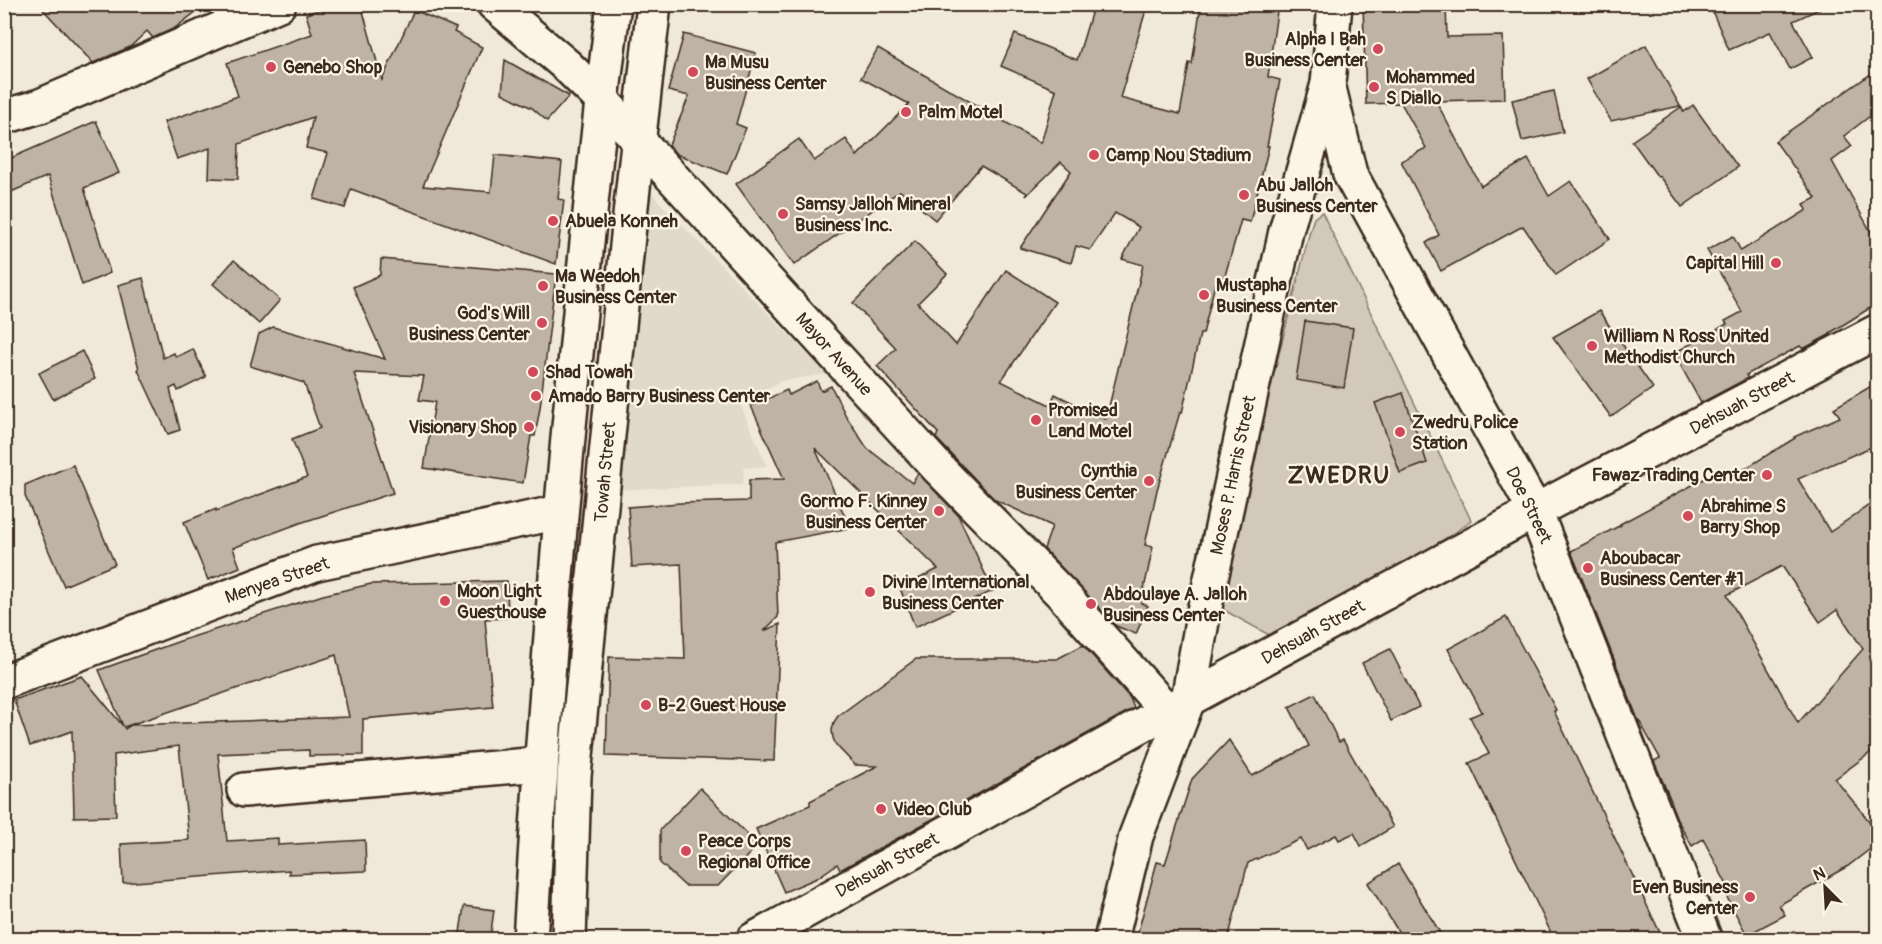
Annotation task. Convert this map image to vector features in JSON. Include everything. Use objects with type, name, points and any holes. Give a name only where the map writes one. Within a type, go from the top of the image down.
[{"type":"main road","points":[[4,117],[40,106],[279,4]]},
{"type":"main road","name":"Mayor Avenue","points":[[494,4],[566,65],[601,99],[931,460],[1062,594],[1177,705]]},
{"type":"main road","points":[[530,939],[540,764],[560,512],[601,99],[614,4]]},
{"type":"main road","name":"Towah Street","points":[[569,939],[574,776],[628,228],[654,4]]},
{"type":"main road","name":"Moses P. Harris Street","points":[[1111,939],[1136,836],[1203,616],[1286,231],[1328,84],[1335,4]]},
{"type":"main road","name":"Doe Street","points":[[1328,84],[1350,174],[1535,511],[1705,939]]},
{"type":"main road","name":"Dehsuah Street","points":[[753,939],[1535,511],[1878,331]]},
{"type":"main road","name":"Menyea Street","points":[[4,682],[317,563],[560,512]]},
{"type":"main road","points":[[244,790],[540,764]]},
{"type":"shaded area","points":[[647,189],[827,374],[782,381],[739,402],[767,466],[744,468],[743,484],[611,490]]},
{"type":"shaded area","points":[[1322,212],[1471,520],[1453,534],[1288,632],[1269,635],[1222,609],[1263,417],[1311,227],[1314,218]]},
{"type":"building","points":[[38,4],[206,4],[175,28],[153,38],[147,31],[130,47],[93,63]]},
{"type":"building","points":[[337,4],[361,4],[382,80],[414,10],[456,28],[454,32],[482,47],[423,186],[491,192],[495,155],[562,162],[558,199],[564,200],[556,264],[351,189],[345,208],[314,199],[328,153],[306,148],[313,117],[239,144],[238,179],[209,178],[210,148],[177,159],[164,122],[238,96],[227,63],[312,34],[306,14]]},
{"type":"building","points":[[1094,4],[1127,4],[1146,10],[1120,98],[1180,114],[1189,63],[1192,64],[1201,4],[1278,4],[1268,77],[1280,80],[1267,146],[1269,146],[1250,222],[1241,220],[1222,286],[1215,284],[1203,334],[1200,334],[1182,413],[1180,412],[1157,490],[1145,545],[1153,547],[1141,603],[1148,606],[1136,634],[1116,626],[1044,549],[1052,526],[995,500],[936,438],[938,433],[877,366],[896,348],[853,303],[915,241],[947,274],[918,303],[956,345],[1006,270],[1055,302],[1001,381],[1050,405],[1055,394],[1106,419],[1143,265],[1122,259],[1139,227],[1115,213],[1090,250],[1076,246],[1071,263],[1020,248],[1071,171],[1061,162],[1026,196],[1027,193],[981,166],[935,220],[900,191],[794,265],[736,184],[799,139],[814,161],[846,139],[857,156],[909,104],[861,78],[878,48],[1041,143],[1056,90],[1001,66],[1015,34],[1077,60]]},
{"type":"building","points":[[1363,4],[1446,4],[1447,37],[1503,36],[1505,99],[1436,101],[1481,186],[1528,159],[1549,196],[1571,181],[1610,239],[1556,275],[1523,226],[1441,271],[1426,243],[1439,235],[1401,161],[1426,148],[1401,103],[1366,104]]},
{"type":"building","points":[[1709,4],[1830,4],[1793,21],[1813,57],[1790,69],[1770,32],[1729,50]]},
{"type":"building","points":[[684,34],[756,53],[736,124],[746,128],[727,174],[676,154],[669,145],[689,96],[668,91]]},
{"type":"building","points":[[1646,45],[1680,106],[1611,121],[1587,79]]},
{"type":"building","points":[[505,60],[569,96],[547,121],[532,108],[502,93]]},
{"type":"building","points":[[1878,69],[1878,110],[1844,136],[1852,146],[1832,161],[1878,245],[1878,303],[1831,334],[1803,349],[1800,346],[1746,375],[1748,378],[1701,403],[1674,353],[1727,324],[1725,321],[1742,312],[1707,250],[1733,236],[1741,251],[1807,210],[1804,204],[1816,198],[1775,141]]},
{"type":"building","points":[[1554,91],[1563,132],[1522,141],[1512,100]]},
{"type":"building","points":[[1693,105],[1738,167],[1682,207],[1632,141],[1681,107],[1684,112]]},
{"type":"building","points":[[96,121],[119,173],[84,188],[110,273],[82,285],[48,176],[4,195],[4,161]]},
{"type":"building","points":[[381,259],[556,274],[540,408],[535,436],[531,436],[523,483],[424,468],[435,402],[419,400],[424,376],[354,373],[393,493],[300,523],[233,548],[240,567],[208,580],[184,522],[307,477],[292,439],[320,428],[304,383],[250,366],[259,334],[273,327],[385,359],[353,287],[380,275]]},
{"type":"building","points":[[234,260],[280,300],[259,324],[213,284]]},
{"type":"building","points":[[143,278],[163,358],[174,353],[176,357],[193,349],[206,377],[178,391],[176,386],[170,389],[180,430],[168,434],[138,370],[118,285]]},
{"type":"building","name":"William N Ross United Methodist Church","points":[[1599,311],[1653,388],[1611,417],[1553,337]]},
{"type":"building","points":[[1305,321],[1353,328],[1344,388],[1296,380]]},
{"type":"building","points":[[82,351],[95,379],[53,399],[39,373]]},
{"type":"building","points":[[817,381],[821,391],[831,386],[846,416],[867,448],[912,483],[918,473],[958,515],[993,591],[915,627],[900,588],[938,569],[815,448],[850,528],[775,542],[778,617],[764,631],[780,624],[774,761],[606,756],[609,657],[685,659],[681,564],[632,567],[628,507],[749,501],[749,480],[784,479],[751,406],[787,390],[789,395]]},
{"type":"building","points":[[1878,382],[1878,444],[1798,479],[1830,532],[1878,499],[1878,747],[1835,779],[1878,832],[1878,843],[1848,866],[1779,905],[1785,915],[1747,935],[1722,888],[1727,885],[1703,839],[1692,846],[1677,819],[1654,761],[1660,758],[1637,717],[1571,551],[1724,468],[1730,478],[1794,437],[1840,417],[1834,408]],"holes":[[[1782,566],[1820,622],[1837,610],[1863,649],[1798,723],[1727,595]]]},
{"type":"building","points":[[1403,393],[1427,463],[1400,473],[1375,403]]},
{"type":"building","points":[[73,465],[115,564],[64,586],[25,496],[25,485]]},
{"type":"building","points":[[507,581],[508,618],[485,619],[493,707],[363,719],[363,755],[309,756],[309,750],[218,754],[227,841],[278,838],[278,845],[365,840],[366,871],[289,874],[289,870],[123,883],[121,844],[189,840],[179,746],[114,755],[116,816],[74,817],[72,731],[30,746],[14,700],[82,676],[123,726],[99,670],[323,595],[371,584]],"holes":[[[336,655],[349,717],[131,725],[125,729],[124,727]]]},
{"type":"building","points":[[1506,617],[1556,710],[1554,711],[1663,939],[1554,939],[1469,763],[1489,754],[1470,717],[1482,712],[1448,649]]},
{"type":"building","points":[[1083,645],[1130,698],[1134,708],[840,870],[837,864],[817,878],[784,892],[756,829],[810,805],[810,801],[877,766],[855,765],[836,745],[832,730],[838,716],[916,659],[1057,659]]},
{"type":"building","points":[[1390,649],[1419,707],[1391,721],[1362,663]]},
{"type":"building","points":[[1315,694],[1339,742],[1343,740],[1393,827],[1361,846],[1354,833],[1339,840],[1336,835],[1307,850],[1301,839],[1248,863],[1228,939],[1136,939],[1157,862],[1165,864],[1192,779],[1229,740],[1252,776],[1309,746],[1289,707]]},
{"type":"building","points":[[700,788],[758,845],[718,886],[685,886],[660,863],[660,830]]},
{"type":"building","points":[[1398,864],[1444,939],[1403,939],[1368,883]]},
{"type":"building","points":[[464,906],[494,910],[490,939],[459,939]]},
{"type":"place","name":"Alpha I Bah Business Center","points":[[1378,49]]},
{"type":"place","name":"Genebo Shop","points":[[271,67]]},
{"type":"place","name":"Ma Musu Business Center","points":[[693,72]]},
{"type":"place","name":"Mohammed S Diallo","points":[[1374,87]]},
{"type":"place","name":"Palm Motel","points":[[906,112]]},
{"type":"place","name":"Camp Nou Stadium","points":[[1094,155]]},
{"type":"place","name":"Abu Jalloh Business Center","points":[[1244,195]]},
{"type":"place","name":"Samsy Jalloh Mineral Business Inc.","points":[[783,214]]},
{"type":"place","name":"Abuela Konneh","points":[[553,221]]},
{"type":"place","name":"Capital Hill","points":[[1776,263]]},
{"type":"place","name":"Ma Weedoh Business Center","points":[[543,286]]},
{"type":"place","name":"Mustapha Business Center","points":[[1204,295]]},
{"type":"place","name":"God's Will Business Center","points":[[542,323]]},
{"type":"place","name":"William N Ross United Methodist Church","points":[[1592,346]]},
{"type":"place","name":"Shad Towah","points":[[533,372]]},
{"type":"place","name":"Amado Barry Business Center","points":[[536,396]]},
{"type":"place","name":"Promised Land Motel","points":[[1036,420]]},
{"type":"place","name":"Visionary Shop","points":[[529,427]]},
{"type":"place","name":"Zwedru Police Station","points":[[1400,432]]},
{"type":"place","name":"Fawaz Trading Center","points":[[1767,475]]},
{"type":"place","name":"Cynthia Business Center","points":[[1149,481]]},
{"type":"place","name":"Gormo F. Kinney Business Center","points":[[939,511]]},
{"type":"place","name":"Abrahime S Barry Shop","points":[[1688,516]]},
{"type":"place","name":"Aboubacar Business Center #1","points":[[1588,568]]},
{"type":"place","name":"Divine International Business Center","points":[[870,592]]},
{"type":"place","name":"Moon Light Guesthouse","points":[[445,601]]},
{"type":"place","name":"Abdoulaye A. Jalloh Business Center","points":[[1091,604]]},
{"type":"place","name":"B-2 Guest House","points":[[646,705]]},
{"type":"place","name":"Video Club","points":[[881,809]]},
{"type":"place","name":"Peace Corps Regional Office","points":[[686,851]]},
{"type":"place","name":"Even Business Center","points":[[1750,897]]},
{"type":"district","name":"ZWEDRU","points":[[1339,475]]}]
